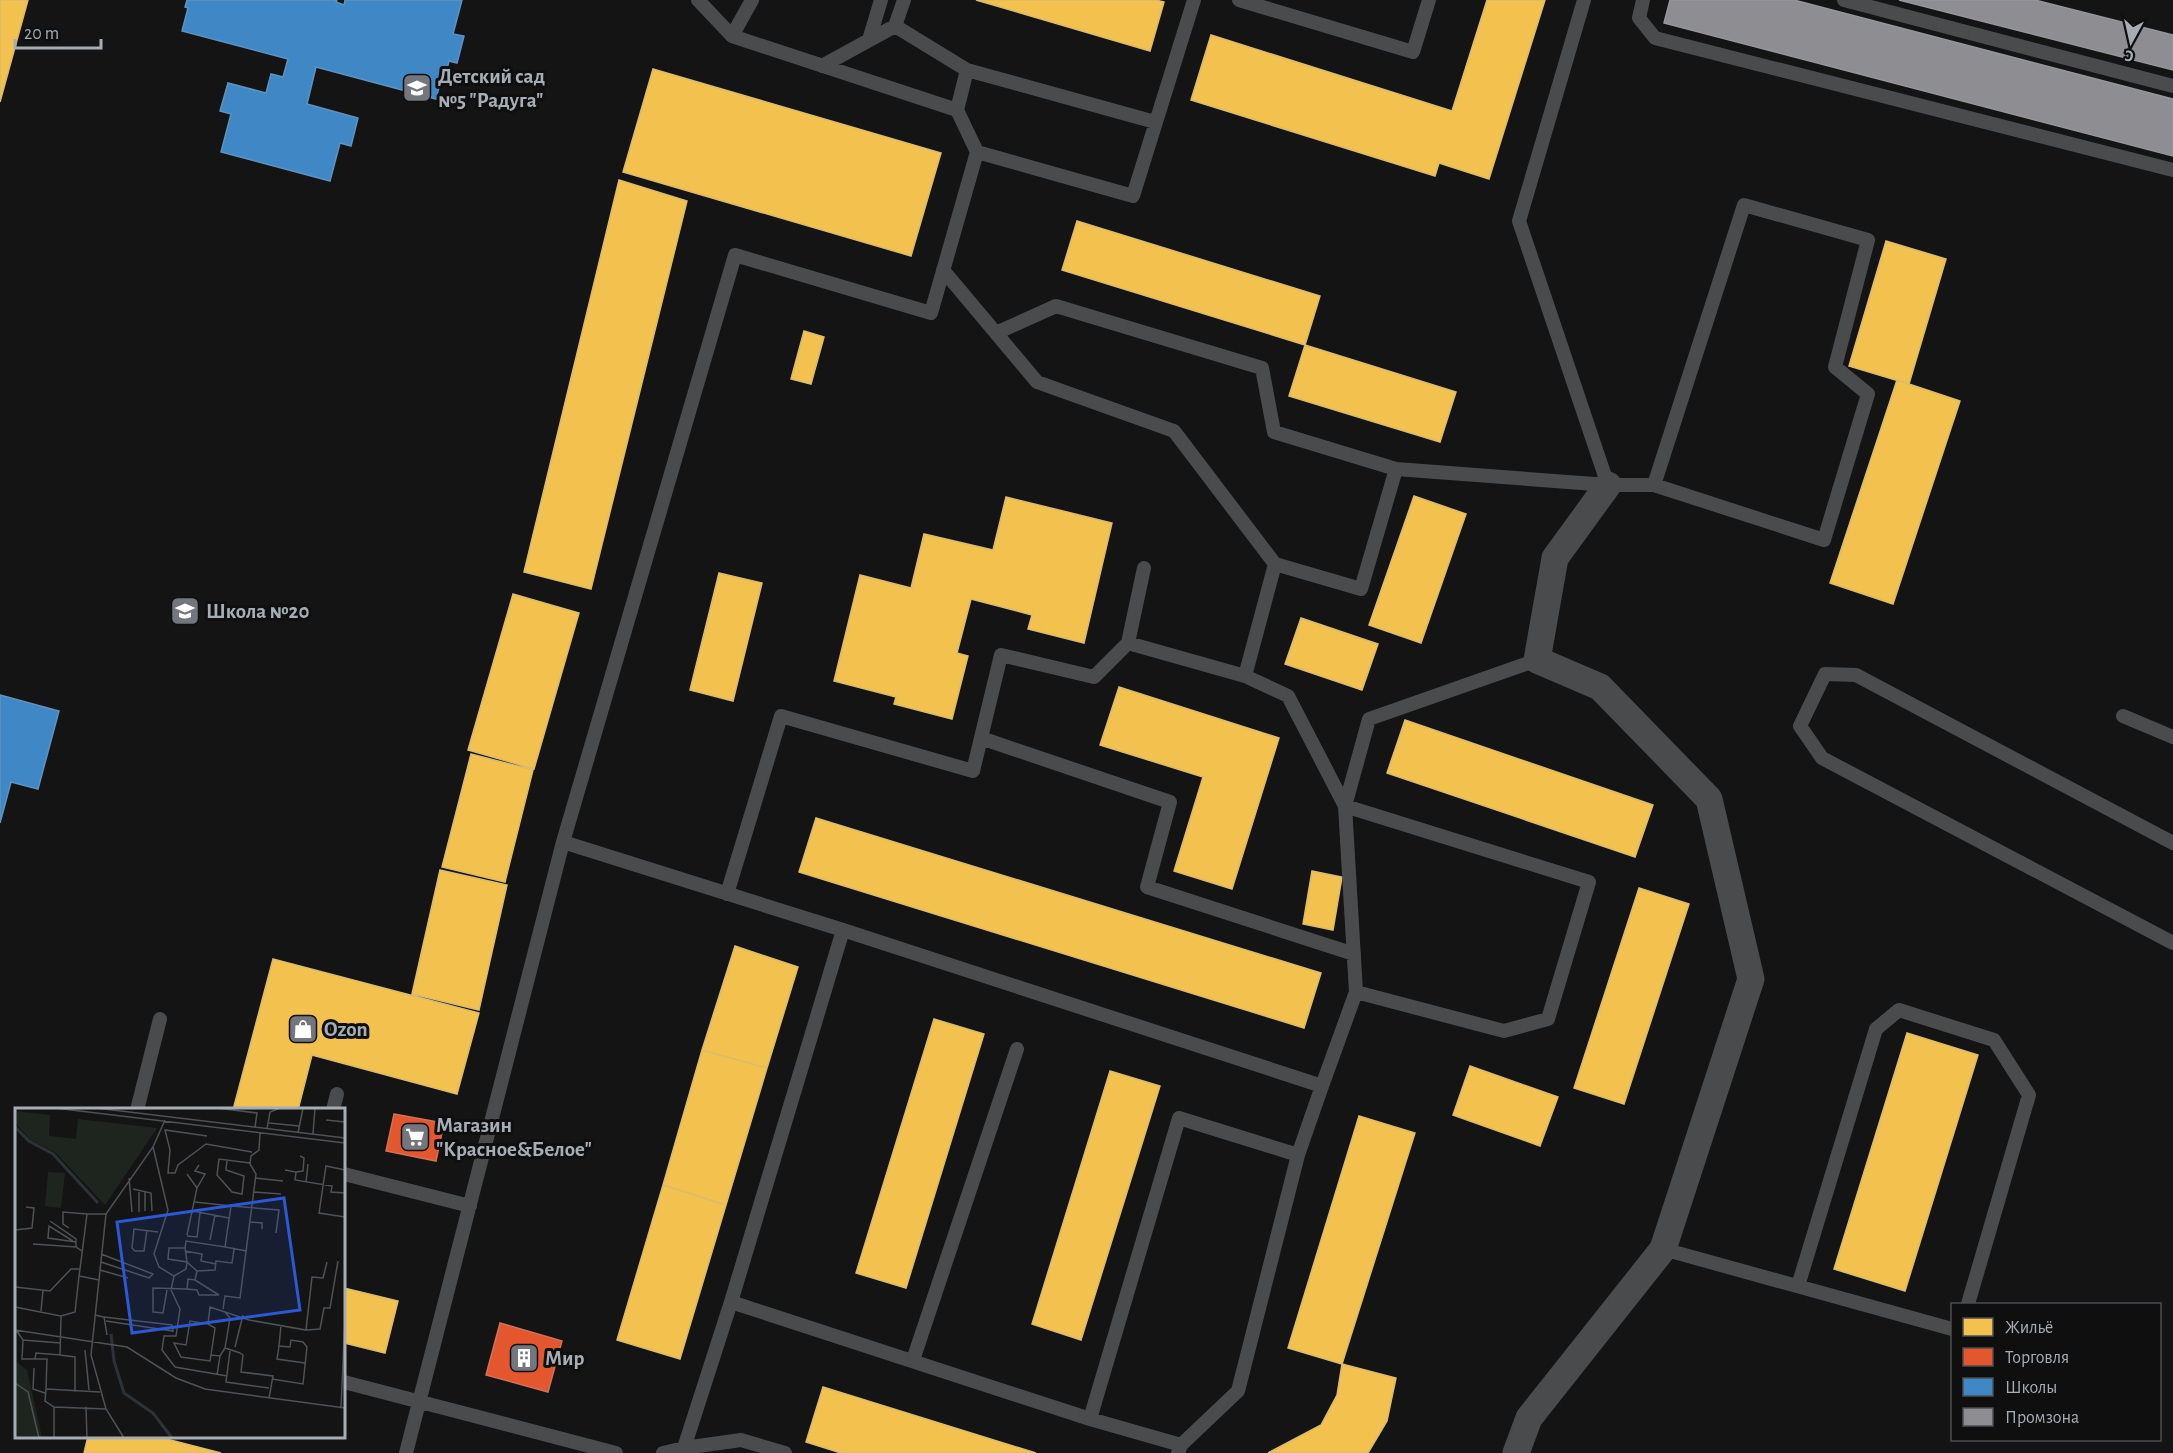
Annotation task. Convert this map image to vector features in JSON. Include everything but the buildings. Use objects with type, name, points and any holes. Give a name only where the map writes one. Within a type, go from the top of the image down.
[{"type":"street","points":[[1516,1453],[1530,1418],[1663,1249],[1751,979],[1709,799],[1600,687],[1537,660],[1555,558],[1608,485]]},
{"type":"lane","points":[[698,0],[732,36],[957,110]]},
{"type":"lane","points":[[732,36],[752,0]]},
{"type":"lane","points":[[869,40],[881,0]]},
{"type":"lane","points":[[822,66],[895,26],[904,0]]},
{"type":"lane","points":[[977,152],[1133,196],[1194,0]]},
{"type":"lane","points":[[1239,0],[1413,52],[1429,0]]},
{"type":"lane","points":[[1584,0],[1519,221],[1608,485]]},
{"type":"lane","points":[[1643,0],[1639,18],[1655,39],[2173,170]]},
{"type":"lane","points":[[1844,0],[2173,86]]},
{"type":"lane","points":[[895,26],[967,70],[1155,122]]},
{"type":"lane","points":[[406,1453],[563,842],[735,255],[931,313],[977,152],[957,110],[967,70]]},
{"type":"lane","points":[[996,333],[1056,306],[1262,368],[1274,432],[1396,469],[1608,485],[1654,485],[1824,540],[1868,394],[1835,367],[1868,240],[1744,205],[1654,485]]},
{"type":"lane","points":[[943,270],[1037,382],[1174,431],[1275,564],[1361,589],[1396,469]]},
{"type":"lane","points":[[1245,676],[1275,564]]},
{"type":"lane","points":[[727,894],[781,716],[973,771],[1001,655],[1094,677],[1128,643],[1144,568]]},
{"type":"lane","points":[[1128,643],[1245,676],[1288,696],[1345,806],[1589,882],[1548,1019],[1504,1031],[1356,992]]},
{"type":"lane","points":[[731,1302],[1180,1449],[1238,1391],[1298,1155],[1356,992],[1345,806],[1369,718],[1537,660]]},
{"type":"lane","points":[[2173,843],[1856,675],[1825,674],[1800,726],[1822,758],[2173,943]]},
{"type":"lane","points":[[2123,716],[2173,737]]},
{"type":"lane","points":[[981,738],[1170,802],[1147,887],[1354,954]]},
{"type":"lane","points":[[563,842],[843,930],[1322,1086]]},
{"type":"lane","points":[[684,1448],[731,1302],[843,930]]},
{"type":"lane","points":[[1798,1286],[1876,1029],[1899,1010],[1994,1040],[2029,1095],[1969,1303]]},
{"type":"lane","points":[[138,1108],[160,1019]]},
{"type":"lane","points":[[913,1360],[1017,1049]]},
{"type":"lane","points":[[334,1108],[337,1094]]},
{"type":"lane","points":[[1090,1419],[1179,1118],[1298,1155]]},
{"type":"lane","points":[[345,1174],[470,1206]]},
{"type":"lane","points":[[1663,1249],[1951,1328]]},
{"type":"lane","points":[[345,1382],[616,1453]]},
{"type":"lane","points":[[663,1453],[741,1440],[784,1453]]},
{"type":"place","name":"Детский сад №5 \"Радуга\"","points":[[417,88]]},
{"type":"place","name":"Школа №20","points":[[185,611]]},
{"type":"place","name":"Ozon","points":[[303,1029]]},
{"type":"place","name":"Магазин \"Красное&Белое\"","points":[[415,1137]]},
{"type":"place","name":"Мир","points":[[524,1358]]}]
